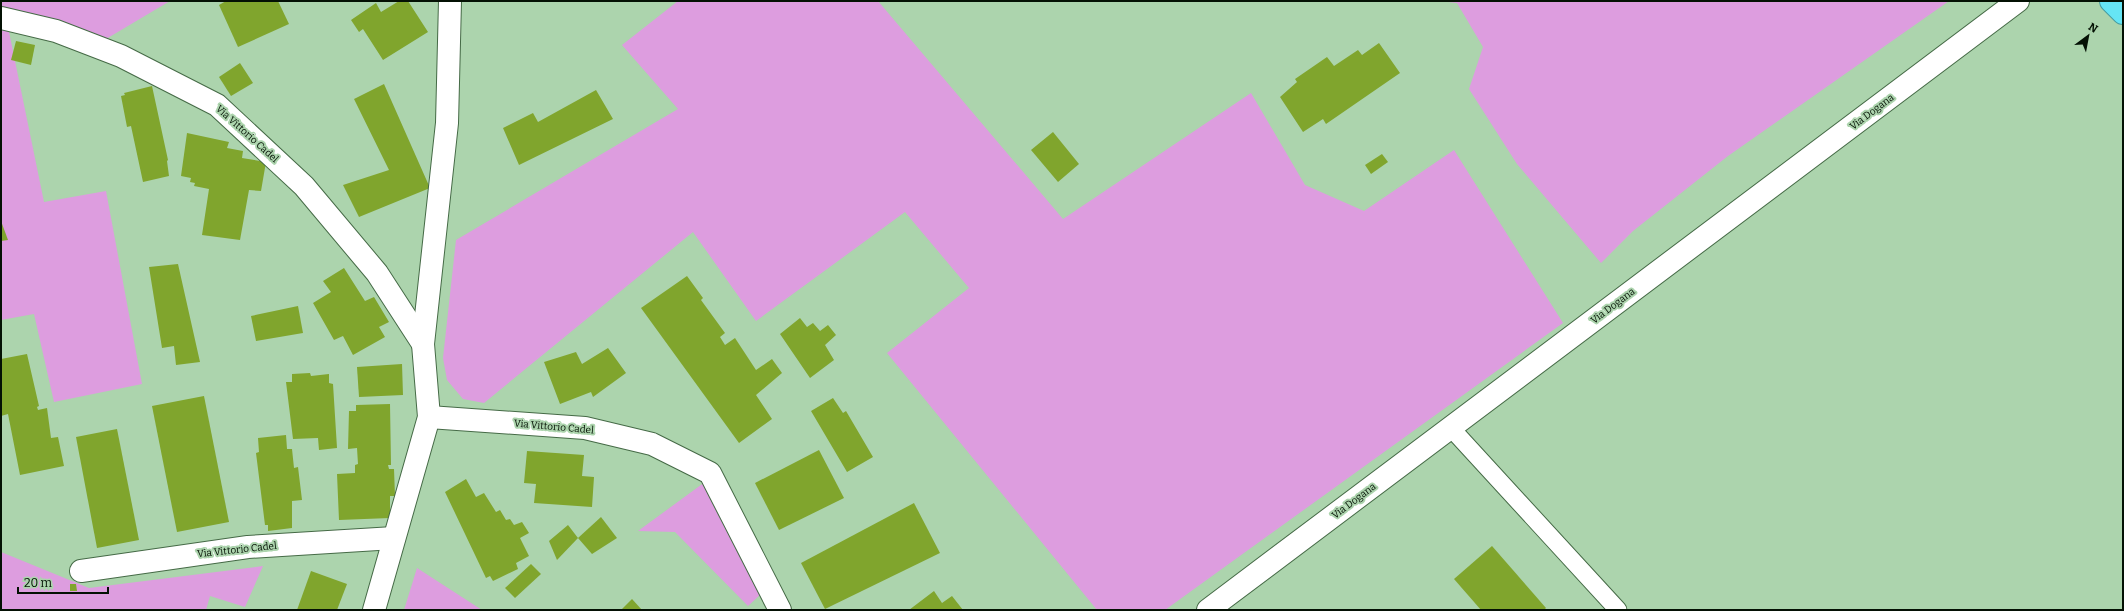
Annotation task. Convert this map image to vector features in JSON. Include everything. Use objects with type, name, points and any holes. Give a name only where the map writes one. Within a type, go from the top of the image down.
[{"type":"street","name":"Via Vittorio Cadel","points":[[374,610],[429,417],[423,344],[446,123],[450,1]]},
{"type":"street","name":"Via Dogana","points":[[1208,610],[2018,1]]},
{"type":"street","name":"Via Vittorio Cadel","points":[[1,18],[56,31],[121,56],[217,105],[304,186],[377,273],[423,344]]},
{"type":"street","name":"Via Vittorio Cadel","points":[[429,417],[585,428],[652,444],[710,473],[780,610]]},
{"type":"street","name":"Via Vittorio Cadel","points":[[81,571],[248,547],[394,538]]},
{"type":"lane","points":[[1451,428],[1618,610]]},
{"type":"shaded area","points":[[1,1],[170,1],[106,39],[8,27],[44,202],[106,191],[142,384],[54,402],[34,314],[1,320]]},
{"type":"shaded area","points":[[678,1],[878,1],[1063,219],[1251,93],[1305,185],[1364,211],[1454,150],[1563,323],[1165,610],[1097,610],[887,353],[969,288],[905,212],[756,321],[693,232],[484,403],[463,399],[447,380],[443,358],[456,240],[678,109],[622,45]]},
{"type":"shaded area","points":[[1439,1],[1949,1],[1728,156],[1633,231],[1601,263],[1517,164],[1469,89],[1483,47],[1457,3]]},
{"type":"shaded area","points":[[705,482],[761,594],[748,606],[675,532],[638,531]]},
{"type":"shaded area","points":[[1,552],[89,588],[263,566],[245,607],[210,596],[206,610],[1,610]]},
{"type":"shaded area","points":[[417,568],[482,610],[404,610]]},
{"type":"building","points":[[226,1],[278,1],[289,24],[238,47],[219,5]]},
{"type":"building","points":[[399,1],[408,1],[428,32],[383,60],[363,29],[359,32],[351,20],[376,3],[381,12]]},
{"type":"building","points":[[16,41],[35,45],[31,65],[11,60]]},
{"type":"building","points":[[1379,43],[1400,73],[1326,124],[1323,119],[1303,132],[1280,97],[1297,82],[1295,79],[1327,57],[1334,66],[1358,50],[1362,55]]},
{"type":"building","points":[[240,63],[253,83],[231,96],[219,77]]},
{"type":"building","points":[[384,84],[430,188],[359,217],[343,185],[389,170],[354,99]]},
{"type":"building","points":[[152,86],[168,160],[169,176],[143,182],[131,126],[127,127],[121,96],[125,95],[124,93]]},
{"type":"building","points":[[596,90],[613,119],[519,165],[503,128],[533,113],[538,122]]},
{"type":"building","points":[[1053,132],[1079,164],[1058,182],[1031,150]]},
{"type":"building","points":[[187,133],[229,142],[227,148],[243,151],[242,158],[266,162],[261,191],[249,190],[240,240],[202,235],[209,189],[194,186],[195,183],[190,182],[191,178],[181,176]]},
{"type":"building","points":[[1382,154],[1388,162],[1371,174],[1365,165]]},
{"type":"building","points":[[1,221],[8,240],[1,241]]},
{"type":"building","points":[[178,264],[200,362],[176,365],[174,346],[162,348],[149,267]]},
{"type":"building","points":[[344,268],[365,301],[374,297],[389,322],[379,327],[385,337],[353,355],[343,336],[334,340],[313,303],[331,292],[323,281]]},
{"type":"building","points":[[687,276],[703,298],[701,300],[725,333],[720,337],[725,345],[735,338],[756,370],[772,359],[782,373],[756,395],[772,419],[739,443],[641,308]]},
{"type":"building","points":[[298,306],[303,333],[256,341],[251,316]]},
{"type":"building","points":[[800,318],[807,327],[813,323],[820,331],[828,325],[836,335],[825,345],[834,360],[810,378],[780,334]]},
{"type":"building","points":[[608,348],[626,373],[593,397],[591,392],[560,404],[544,362],[576,352],[582,364]]},
{"type":"building","points":[[27,354],[39,406],[37,407],[38,410],[47,408],[51,438],[58,437],[64,466],[20,475],[8,414],[1,416],[1,359]]},
{"type":"building","points":[[402,364],[403,395],[359,397],[357,367]]},
{"type":"building","points":[[310,373],[311,376],[329,374],[329,383],[333,384],[337,448],[319,450],[318,438],[293,439],[286,382],[292,382],[292,374]]},
{"type":"building","points":[[204,396],[229,522],[177,532],[152,406]]},
{"type":"building","points":[[833,398],[843,413],[846,411],[873,457],[847,472],[811,411]]},
{"type":"building","points":[[390,404],[391,465],[388,465],[389,469],[394,469],[395,496],[390,496],[390,518],[339,520],[337,474],[355,473],[355,465],[358,464],[357,448],[348,449],[349,411],[356,411],[356,405]]},
{"type":"building","points":[[117,429],[139,540],[97,548],[76,437]]},
{"type":"building","points":[[286,435],[287,449],[292,449],[294,468],[298,467],[302,500],[292,501],[292,528],[268,531],[268,525],[265,525],[256,453],[259,452],[258,438]]},
{"type":"building","points":[[819,450],[844,498],[779,530],[755,483]]},
{"type":"building","points":[[527,451],[584,455],[582,476],[594,477],[592,507],[534,503],[536,484],[524,483]]},
{"type":"building","points":[[466,479],[476,497],[484,493],[496,512],[500,510],[506,520],[510,519],[514,525],[522,522],[529,533],[520,538],[529,556],[516,563],[518,569],[493,581],[490,576],[486,578],[445,492]]},
{"type":"building","points":[[914,503],[940,553],[825,609],[801,563]]},
{"type":"building","points":[[601,517],[617,538],[592,554],[578,538]]},
{"type":"building","points":[[568,525],[578,538],[557,560],[549,541]]},
{"type":"building","points":[[1492,546],[1546,608],[1544,610],[1481,610],[1454,579]]},
{"type":"building","points":[[531,564],[541,574],[515,598],[505,588]]},
{"type":"building","points":[[311,571],[347,584],[337,610],[297,610]]},
{"type":"building","points":[[70,584],[76,584],[77,591],[70,591]]},
{"type":"building","points":[[934,591],[942,603],[952,596],[963,610],[909,610]]},
{"type":"building","points":[[632,599],[642,610],[621,610]]}]
